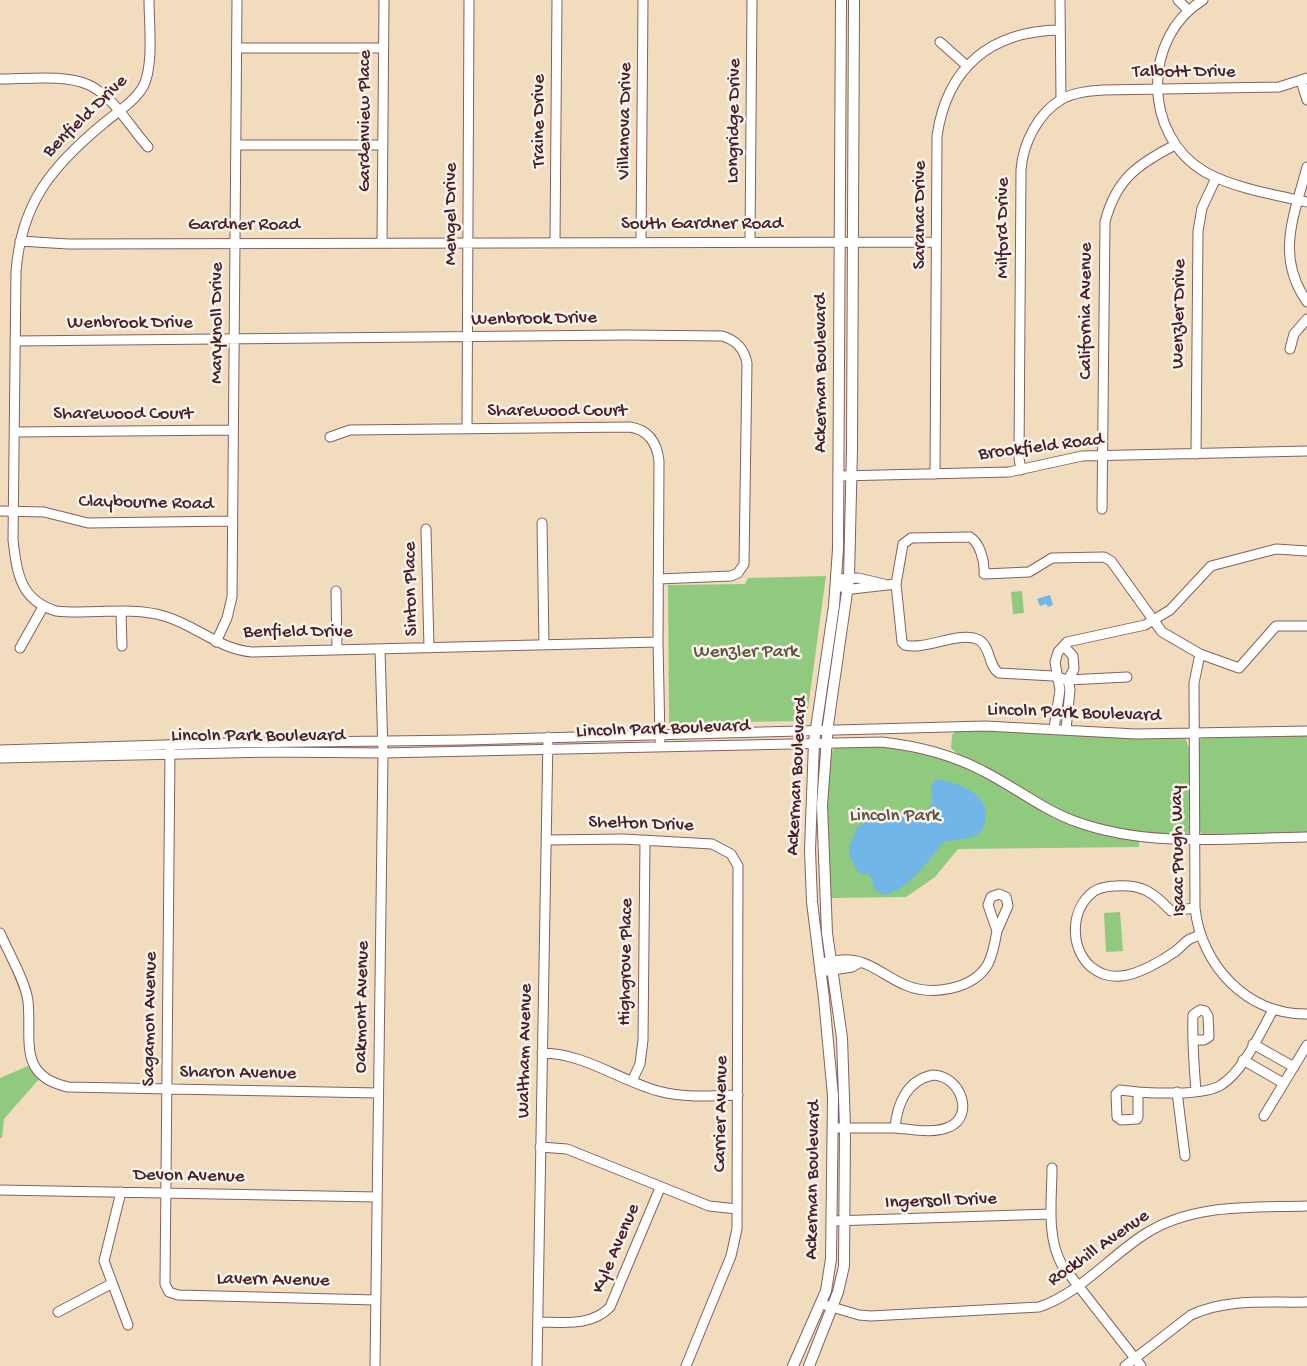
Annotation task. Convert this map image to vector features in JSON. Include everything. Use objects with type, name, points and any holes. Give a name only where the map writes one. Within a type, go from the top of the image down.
[{"type":"street","name":"Benfield Drive","points":[[149,0],[148,69],[146,78],[137,95],[72,151],[46,180],[28,214],[20,241],[16,272],[12,511],[15,557],[21,581],[31,597],[43,607],[67,612],[143,612],[172,618],[230,649],[252,652],[658,642]]},
{"type":"street","name":"Maryknoll Drive","points":[[216,642],[227,618],[232,597],[237,0]]},
{"type":"street","name":"Gardenview Place","points":[[382,242],[384,0]]},
{"type":"street","name":"Mengel Drive","points":[[467,428],[469,0]]},
{"type":"street","name":"Traine Drive","points":[[555,241],[557,0]]},
{"type":"street","name":"Villanova Drive","points":[[641,242],[643,0]]},
{"type":"street","name":"Longridge Drive","points":[[750,242],[752,0]]},
{"type":"street","name":"Ackerman Boulevard","points":[[793,1366],[829,1282],[832,1222],[833,1128],[831,1072],[812,902],[810,850],[815,731],[836,583],[839,476],[841,0]]},
{"type":"street","name":"Ackerman Boulevard","points":[[809,1366],[843,1278],[845,1221],[845,1128],[842,1038],[825,908],[822,806],[827,730],[848,583],[851,476],[854,0]]},
{"type":"street","points":[[1060,0],[1061,99]]},
{"type":"street","points":[[1178,0],[1188,10]]},
{"type":"street","points":[[1203,0],[1188,10],[1170,34],[1164,46],[1158,70],[1158,89],[1164,122],[1175,145],[1196,166],[1216,178],[1303,201]]},
{"type":"street","name":"Saranac Drive","points":[[936,474],[936,242],[939,121],[949,91],[967,66],[991,46],[1005,39],[1032,31],[1060,30]]},
{"type":"street","points":[[940,42],[967,66]]},
{"type":"street","points":[[237,48],[383,48]]},
{"type":"street","points":[[0,79],[80,82],[96,89],[148,146]]},
{"type":"street","points":[[1304,80],[1307,100]]},
{"type":"street","name":"Talbott Drive","points":[[1061,99],[1082,92],[1104,90],[1279,87],[1304,80]]},
{"type":"street","name":"Milford Drive","points":[[1021,470],[1019,458],[1020,170],[1023,154],[1033,130],[1061,99]]},
{"type":"street","points":[[236,145],[382,145]]},
{"type":"street","name":"California Avenue","points":[[1102,509],[1105,222],[1113,197],[1128,175],[1147,160],[1175,145]]},
{"type":"street","points":[[1307,167],[1303,201],[1290,232],[1289,256],[1294,280],[1307,302]]},
{"type":"street","name":"Wenzler Drive","points":[[1196,454],[1198,231],[1202,208],[1216,178]]},
{"type":"street","name":"Gardner Road","points":[[20,241],[68,244],[468,241]]},
{"type":"street","name":"South Gardner Road","points":[[468,241],[936,242]]},
{"type":"street","points":[[1290,349],[1294,334],[1307,319]]},
{"type":"street","name":"Wenbrook Drive","points":[[15,341],[468,337],[722,336],[730,338],[742,349],[747,362],[744,564],[738,573],[731,576],[658,579]]},
{"type":"street","name":"Sharewood Court","points":[[330,437],[350,430],[467,428],[630,427],[648,435],[654,443],[659,461],[658,642],[660,748]]},
{"type":"street","name":"Sharewood Court","points":[[14,432],[233,430]]},
{"type":"street","name":"Brookfield Road","points":[[839,476],[1021,470],[1066,458],[1102,456],[1307,451]]},
{"type":"street","name":"Claybourne Road","points":[[0,511],[44,512],[88,522],[232,522]]},
{"type":"street","points":[[542,522],[544,645]]},
{"type":"street","name":"Sinton Place","points":[[426,529],[430,648]]},
{"type":"street","points":[[1127,677],[1063,679],[996,671],[984,645],[974,638],[904,645],[898,616],[896,584],[901,552],[906,540],[911,538],[970,537],[974,540],[984,561],[984,574],[1029,572],[1052,558],[1108,558],[1152,621],[1167,636],[1200,654],[1239,668],[1276,626],[1307,626]]},
{"type":"street","points":[[1066,729],[1070,690],[1055,662],[1058,652],[1067,642],[1075,638],[1140,627],[1152,621],[1170,610],[1211,566],[1276,549],[1307,551]]},
{"type":"street","points":[[836,583],[848,583],[872,588],[884,584],[896,584]]},
{"type":"street","points":[[336,591],[337,650]]},
{"type":"street","points":[[20,648],[43,607]]},
{"type":"street","points":[[121,612],[122,646]]},
{"type":"street","points":[[1054,728],[1063,679],[1074,669],[1073,656],[1064,646]]},
{"type":"street","name":"Oakmont Avenue","points":[[375,1366],[384,754],[380,649]]},
{"type":"street","name":"Isaac Prugh Way","points":[[1200,654],[1194,674],[1193,732],[1195,908],[1200,935],[1213,962],[1233,986],[1257,1003],[1273,1010],[1307,1014]]},
{"type":"street","name":"Lincoln Park Boulevard","points":[[0,758],[383,741],[985,726],[1054,728],[1136,734],[1307,731]]},
{"type":"street","name":"Waltham Avenue","points":[[537,1366],[548,737]]},
{"type":"street","name":"Lincoln Park Boulevard","points":[[0,750],[170,749],[384,754],[660,748],[814,742],[882,742],[928,749],[982,770],[1075,821],[1132,836],[1195,839],[1307,837]]},
{"type":"street","name":"Sagamon Avenue","points":[[170,749],[165,1284],[170,1292]]},
{"type":"street","name":"Shelton Drive","points":[[547,840],[712,844],[731,854]]},
{"type":"street","name":"Highgrove Place","points":[[632,1081],[640,1064],[643,1040],[645,841]]},
{"type":"street","name":"Carrier Avenue","points":[[686,1366],[731,1256],[736,1229],[739,872],[731,854]]},
{"type":"street","points":[[1195,908],[1171,911],[1159,898],[1146,889],[1130,885],[1109,886],[1094,891],[1084,904],[1075,921],[1076,943],[1080,956],[1095,970],[1108,977],[1140,973],[1176,951],[1185,940],[1200,935]]},
{"type":"street","points":[[820,968],[832,966],[852,967],[859,963],[906,986],[934,990],[957,987],[974,978],[987,965],[997,931]]},
{"type":"street","name":"Sharon Avenue","points":[[0,933],[26,993],[29,1051],[34,1066],[42,1076],[59,1085],[68,1087],[378,1094]]},
{"type":"street","points":[[1138,1092],[1206,1091],[1221,1085],[1237,1070],[1273,1010]]},
{"type":"street","points":[[1193,1040],[1196,1091]]},
{"type":"street","points":[[1253,1044],[1294,1067]]},
{"type":"street","points":[[1264,1116],[1307,1045]]},
{"type":"street","points":[[542,1053],[566,1054],[632,1081],[671,1094],[738,1094]]},
{"type":"street","points":[[1243,1060],[1284,1083]]},
{"type":"street","points":[[833,1128],[941,1129],[954,1124],[962,1109],[957,1087],[942,1075],[933,1075],[920,1079],[911,1085],[903,1096],[894,1128]]},
{"type":"street","points":[[1177,1092],[1185,1156]]},
{"type":"street","points":[[540,1147],[567,1150],[709,1206],[737,1209]]},
{"type":"street","points":[[1052,1168],[1051,1214],[1056,1254],[1078,1286],[1138,1362]]},
{"type":"street","name":"Kyle Avenue","points":[[538,1322],[581,1322],[598,1318],[610,1307],[660,1188]]},
{"type":"street","name":"Devon Avenue","points":[[0,1190],[377,1197]]},
{"type":"street","points":[[121,1192],[116,1219],[105,1256],[105,1267],[128,1325]]},
{"type":"street","name":"Rockhill Avenue","points":[[821,1304],[859,1315],[871,1316],[1026,1309],[1050,1303],[1078,1286],[1145,1234],[1175,1219],[1217,1209],[1307,1206]]},
{"type":"street","name":"Ingersoll Drive","points":[[832,1222],[1051,1214]]},
{"type":"street","points":[[58,1312],[111,1284]]},
{"type":"street","name":"Lavern Avenue","points":[[170,1292],[178,1296],[376,1300]]},
{"type":"street","points":[[1125,1366],[1138,1362],[1191,1315],[1201,1310],[1224,1305],[1307,1302]]},
{"type":"green space","name":"Wenzler Park","points":[[826,576],[807,716],[803,721],[669,723],[668,585],[745,584],[748,578]]},
{"type":"green space","points":[[1022,591],[1024,613],[1013,614],[1011,592]]},
{"type":"green space","name":"Lincoln Park","points":[[996,729],[1185,737],[1189,748],[1189,833],[1173,835],[1126,831],[1080,819],[1058,810],[987,768],[960,756],[951,748],[952,735],[956,731]]},
{"type":"green space","points":[[1307,735],[1307,833],[1202,834],[1200,831],[1199,742],[1202,737]]},
{"type":"green space","name":"Lincoln Park","points":[[882,745],[915,750],[945,758],[972,769],[1105,834],[1139,841],[1139,847],[958,849],[935,877],[906,897],[828,898],[827,793],[830,753],[837,746]]},
{"type":"green space","points":[[1120,912],[1123,951],[1106,952],[1104,913]]},
{"type":"green space","points":[[28,1066],[39,1079],[4,1119],[2,1138],[0,1138],[0,1078]]},
{"type":"water","points":[[1050,595],[1053,605],[1048,607],[1046,604],[1040,606],[1037,599]]},
{"type":"water","points":[[936,779],[961,786],[977,795],[985,808],[984,826],[974,836],[944,842],[917,874],[901,888],[883,895],[873,888],[872,879],[868,874],[859,874],[850,857],[849,847],[857,827],[879,816],[927,811],[932,803],[931,785]]}]
